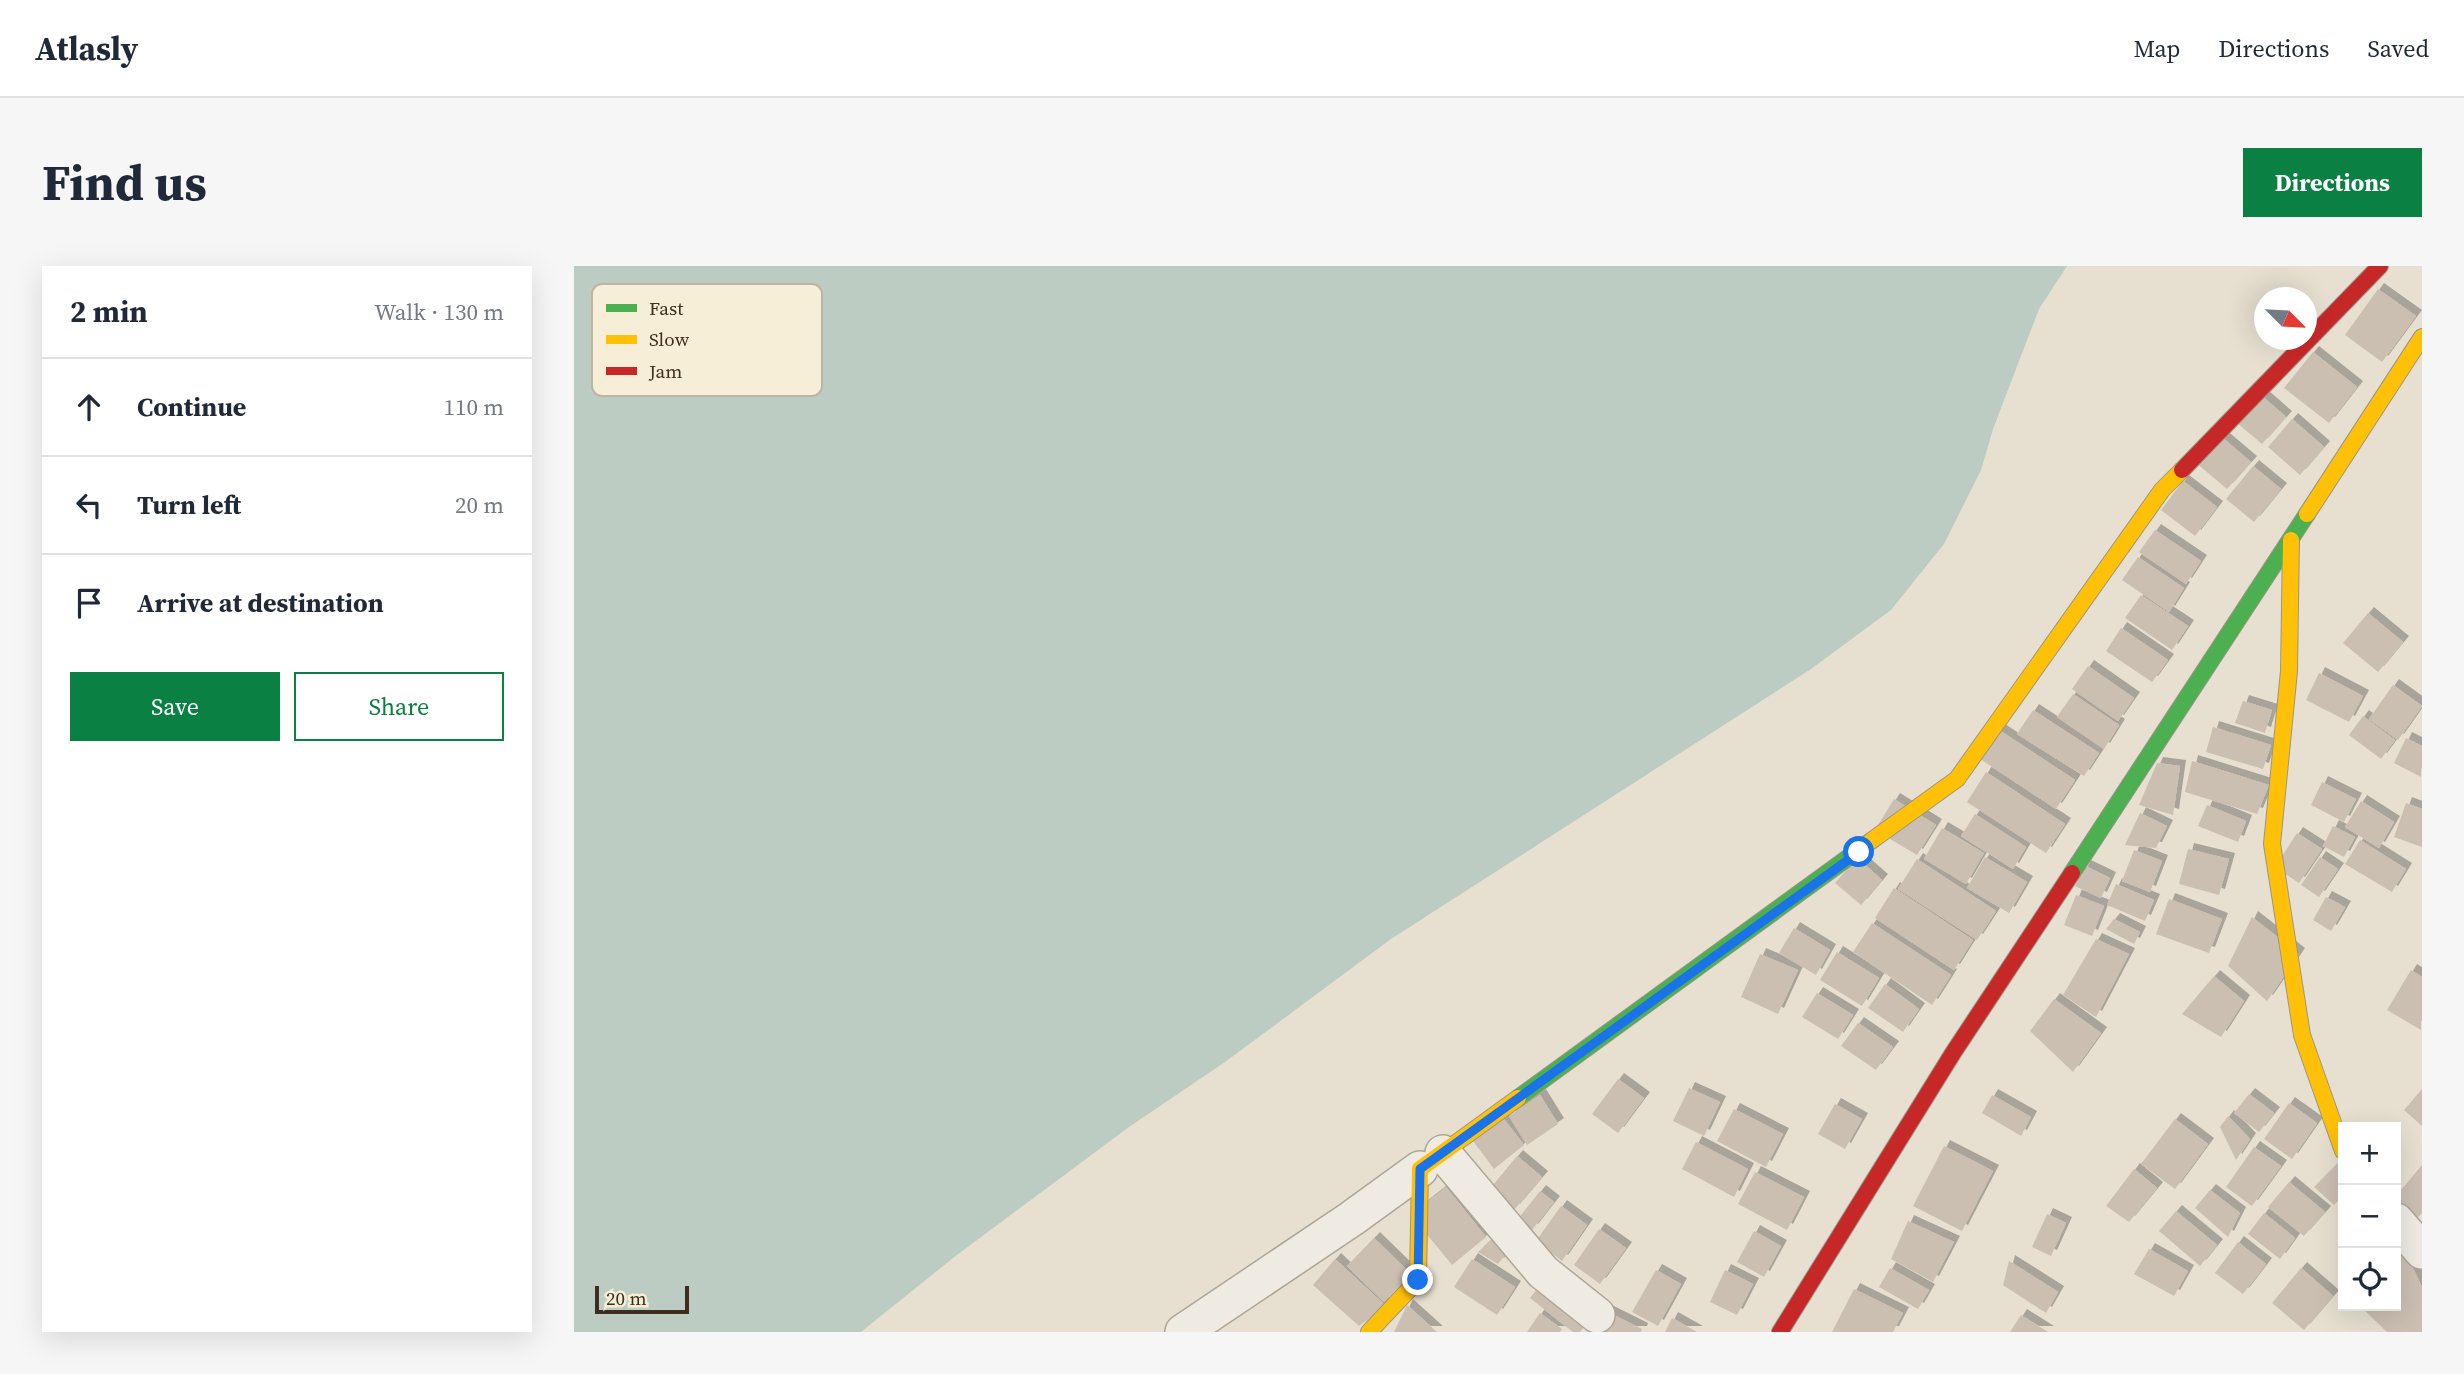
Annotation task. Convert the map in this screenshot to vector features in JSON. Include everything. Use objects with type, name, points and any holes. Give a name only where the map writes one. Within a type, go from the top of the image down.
[{"type":"street","points":[[1183,1332],[1351,1219],[1958,779],[2162,490],[2380,266]]},
{"type":"street","points":[[1780,1332],[1953,1053],[2422,337]]},
{"type":"street","points":[[2291,540],[2289,671],[2272,844],[2302,1035],[2338,1137]]},
{"type":"street","points":[[1432,1161],[1543,1272],[1597,1315]]},
{"type":"street","points":[[1369,1332],[1418,1280],[1432,1161]]},
{"type":"street","points":[[2401,1227],[2422,1251]]},
{"type":"shaded area","points":[[574,266],[2067,266],[2039,309],[1993,429],[1981,470],[1944,544],[1891,610],[1811,669],[1391,939],[1225,1062],[1129,1127],[953,1258],[861,1332],[574,1332]]},
{"type":"building","points":[[2378,289],[2416,316],[2382,362],[2345,335]]},
{"type":"building","points":[[2313,352],[2357,387],[2329,423],[2284,388]]},
{"type":"building","points":[[2254,389],[2286,417],[2262,444],[2230,417]]},
{"type":"building","points":[[2292,419],[2324,447],[2300,475],[2268,447]]},
{"type":"building","points":[[2218,434],[2251,462],[2227,489],[2195,462]]},
{"type":"building","points":[[2253,466],[2281,489],[2254,522],[2226,499]]},
{"type":"building","points":[[2183,481],[2217,507],[2195,536],[2161,510]]},
{"type":"building","points":[[2155,530],[2201,561],[2186,584],[2139,552]]},
{"type":"building","points":[[2138,557],[2184,588],[2169,612],[2122,580]]},
{"type":"building","points":[[2141,595],[2188,626],[2172,650],[2125,618]]},
{"type":"building","points":[[2368,613],[2403,642],[2378,672],[2343,643]]},
{"type":"building","points":[[2121,628],[2168,660],[2152,682],[2106,651]]},
{"type":"building","points":[[2088,666],[2134,698],[2118,721],[2072,689]]},
{"type":"building","points":[[2319,673],[2363,696],[2349,722],[2306,700]]},
{"type":"building","points":[[2393,685],[2422,706],[2398,740],[2369,719]]},
{"type":"building","points":[[2073,694],[2119,725],[2104,749],[2057,717]]},
{"type":"building","points":[[2243,701],[2272,710],[2265,733],[2235,723]]},
{"type":"building","points":[[2033,710],[2099,753],[2084,776],[2017,734]]},
{"type":"building","points":[[2363,716],[2395,740],[2381,759],[2349,735]]},
{"type":"building","points":[[2213,727],[2271,745],[2263,769],[2206,752]]},
{"type":"building","points":[[1996,728],[2075,780],[2056,809],[1977,757]]},
{"type":"building","points":[[2406,738],[2422,746],[2421,777],[2394,763]]},
{"type":"building","points":[[2192,761],[2269,785],[2257,814],[2185,792]]},
{"type":"building","points":[[2157,763],[2180,766],[2173,815],[2139,805]]},
{"type":"building","points":[[1986,772],[2065,824],[2046,853],[1967,802]]},
{"type":"building","points":[[2322,782],[2356,799],[2344,822],[2311,805]]},
{"type":"building","points":[[1894,799],[1936,825],[1917,855],[1875,830]]},
{"type":"building","points":[[2361,801],[2394,822],[2379,848],[2345,827]]},
{"type":"building","points":[[2406,803],[2422,809],[2422,847],[2394,837]]},
{"type":"building","points":[[2207,805],[2246,821],[2238,842],[2198,826]]},
{"type":"building","points":[[2140,813],[2167,826],[2156,848],[2125,845]]},
{"type":"building","points":[[1975,814],[2026,847],[2013,869],[1961,836]]},
{"type":"building","points":[[2333,826],[2355,837],[2344,857],[2323,846]]},
{"type":"building","points":[[1942,828],[1984,853],[1966,884],[1924,859]]},
{"type":"building","points":[[2297,833],[2322,849],[2299,883],[2275,867]]},
{"type":"building","points":[[2360,840],[2406,869],[2392,892],[2345,864]]},
{"type":"building","points":[[2188,849],[2229,859],[2219,895],[2179,884]]},
{"type":"building","points":[[2134,850],[2162,861],[2150,892],[2122,881]]},
{"type":"building","points":[[1985,857],[2027,882],[2009,913],[1967,888]]},
{"type":"building","points":[[2320,857],[2338,869],[2319,897],[2301,885]]},
{"type":"building","points":[[1857,858],[1882,880],[1861,905],[1835,883]]},
{"type":"building","points":[[1917,859],[1996,911],[1977,940],[1898,889]]},
{"type":"building","points":[[2085,866],[2110,878],[2101,898],[2075,886]]},
{"type":"building","points":[[2116,884],[2154,900],[2145,921],[2107,905]]},
{"type":"building","points":[[1894,888],[1973,940],[1954,970],[1875,918]]},
{"type":"building","points":[[2076,895],[2104,906],[2092,936],[2064,925]]},
{"type":"building","points":[[2326,897],[2345,907],[2331,931],[2313,920]]},
{"type":"building","points":[[2169,899],[2222,919],[2209,953],[2156,934]]},
{"type":"building","points":[[2252,917],[2299,954],[2267,1001],[2228,966]]},
{"type":"building","points":[[2114,919],[2140,932],[2134,944],[2106,929]]},
{"type":"building","points":[[1872,923],[1951,975],[1932,1005],[1853,952]]},
{"type":"building","points":[[1794,928],[1830,950],[1816,975],[1779,953]]},
{"type":"building","points":[[2096,939],[2129,954],[2096,1017],[2063,995]]},
{"type":"building","points":[[1837,952],[1879,978],[1862,1006],[1820,980]]},
{"type":"building","points":[[1760,954],[1798,970],[1778,1014],[1741,997]]},
{"type":"building","points":[[2411,970],[2422,977],[2421,1030],[2387,1010]]},
{"type":"building","points":[[2214,976],[2244,1001],[2221,1037],[2182,1014]]},
{"type":"building","points":[[1885,984],[1919,1009],[1903,1032],[1868,1008]]},
{"type":"building","points":[[1817,993],[1853,1015],[1838,1039],[1802,1017]]},
{"type":"building","points":[[2054,999],[2101,1033],[2073,1072],[2030,1031]]},
{"type":"building","points":[[1858,1023],[1893,1047],[1876,1070],[1841,1046]]},
{"type":"building","points":[[1618,1079],[1644,1098],[1618,1133],[1592,1114]]},
{"type":"building","points":[[1689,1088],[1720,1102],[1704,1136],[1673,1121]]},
{"type":"building","points":[[2422,1089],[2422,1126],[2404,1110]]},
{"type":"building","points":[[2249,1094],[2274,1113],[2259,1132],[2234,1113]]},
{"type":"building","points":[[1540,1095],[1558,1124],[1527,1145],[1509,1116]]},
{"type":"building","points":[[1992,1095],[2031,1117],[2021,1136],[1982,1113]]},
{"type":"building","points":[[2289,1103],[2317,1123],[2292,1159],[2264,1139]]},
{"type":"building","points":[[1835,1104],[1862,1119],[1845,1149],[1818,1134]]},
{"type":"building","points":[[1734,1109],[1783,1134],[1766,1167],[1717,1141]]},
{"type":"building","points":[[2228,1116],[2250,1139],[2236,1160],[2220,1127]]},
{"type":"building","points":[[1503,1118],[1524,1145],[1494,1169],[1473,1141]]},
{"type":"building","points":[[2175,1119],[2208,1144],[2175,1189],[2141,1164]]},
{"type":"building","points":[[1696,1142],[1748,1169],[1734,1197],[1682,1169]]},
{"type":"building","points":[[1944,1146],[1993,1171],[1962,1231],[1913,1206]]},
{"type":"building","points":[[2254,1147],[2281,1166],[2252,1206],[2226,1187]]},
{"type":"building","points":[[1517,1156],[1542,1177],[1514,1210],[1489,1190]]},
{"type":"building","points":[[2338,1163],[2338,1201],[2334,1205],[2314,1187]]},
{"type":"building","points":[[2422,1165],[2422,1213],[2416,1219],[2401,1206],[2401,1190]]},
{"type":"building","points":[[2134,1169],[2157,1188],[2129,1222],[2106,1206]]},
{"type":"building","points":[[1755,1172],[1804,1197],[1787,1230],[1738,1204]]},
{"type":"building","points":[[2289,1182],[2325,1212],[2304,1236],[2268,1207]]},
{"type":"building","points":[[1446,1187],[1486,1237],[1452,1265],[1411,1215]]},
{"type":"building","points":[[2210,1190],[2240,1213],[2228,1237],[2195,1208]]},
{"type":"building","points":[[1540,1191],[1554,1202],[1532,1230],[1518,1219]]},
{"type":"building","points":[[1561,1206],[1587,1225],[1562,1261],[1536,1241]]},
{"type":"building","points":[[2176,1211],[2217,1245],[2200,1266],[2159,1231]]},
{"type":"building","points":[[2264,1213],[2295,1238],[2280,1259],[2248,1234]]},
{"type":"building","points":[[2047,1214],[2066,1223],[2051,1256],[2032,1247]]},
{"type":"building","points":[[1908,1221],[1954,1242],[1933,1282],[1891,1259]]},
{"type":"building","points":[[1599,1229],[1626,1248],[1600,1284],[1574,1265]]},
{"type":"building","points":[[1754,1231],[1781,1246],[1764,1277],[1737,1262]]},
{"type":"building","points":[[1500,1232],[1512,1246],[1498,1264],[1478,1252]]},
{"type":"building","points":[[1374,1238],[1411,1274],[1384,1302],[1347,1266]]},
{"type":"building","points":[[2238,1242],[2266,1264],[2243,1294],[2215,1273]]},
{"type":"building","points":[[2149,1249],[2188,1271],[2174,1296],[2134,1274]]},
{"type":"building","points":[[2404,1250],[2422,1287],[2422,1332],[2387,1332],[2365,1311],[2401,1311],[2401,1253]]},
{"type":"building","points":[[1335,1259],[1386,1306],[1359,1326],[1313,1285]]},
{"type":"building","points":[[1472,1259],[1515,1287],[1497,1315],[1454,1287]]},
{"type":"building","points":[[2009,1261],[2058,1292],[2046,1313],[2003,1285]]},
{"type":"building","points":[[1890,1268],[1929,1290],[1918,1309],[1879,1287]]},
{"type":"building","points":[[2301,1268],[2333,1296],[2304,1330],[2272,1303]]},
{"type":"building","points":[[1656,1270],[1681,1284],[1658,1326],[1632,1312]]},
{"type":"building","points":[[1725,1270],[1753,1284],[1737,1315],[1710,1302]]},
{"type":"building","points":[[1545,1279],[1592,1317],[1580,1332],[1573,1332],[1530,1298]]},
{"type":"building","points":[[1854,1289],[1903,1313],[1893,1332],[1832,1332]]},
{"type":"building","points":[[1407,1305],[1437,1332],[1394,1332]]},
{"type":"building","points":[[1606,1311],[1642,1329],[1641,1332],[1595,1332]]},
{"type":"building","points":[[1540,1313],[1562,1329],[1560,1332],[1527,1332]]},
{"type":"building","points":[[2021,1315],[2048,1332],[2010,1332]]},
{"type":"building","points":[[1672,1318],[1697,1332],[1665,1332]]},
{"type":"traffic: fast","points":[[2072,873],[2307,514]]},
{"type":"traffic: fast","points":[[1518,1098],[1871,841]]},
{"type":"traffic: slow","points":[[2307,514],[2422,337]]},
{"type":"traffic: slow","points":[[1871,841],[1957,779],[2162,490],[2182,470]]},
{"type":"traffic: slow","points":[[2291,540],[2289,671],[2272,844],[2302,1035],[2338,1137]]},
{"type":"traffic: slow","points":[[1369,1332],[1418,1280],[1420,1169],[1518,1098]]},
{"type":"traffic: jam","points":[[2182,470],[2380,266]]},
{"type":"traffic: jam","points":[[1780,1332],[1953,1053],[2072,873]]},
{"type":"route","points":[[1418,1280],[1420,1169],[1859,852]]}]
